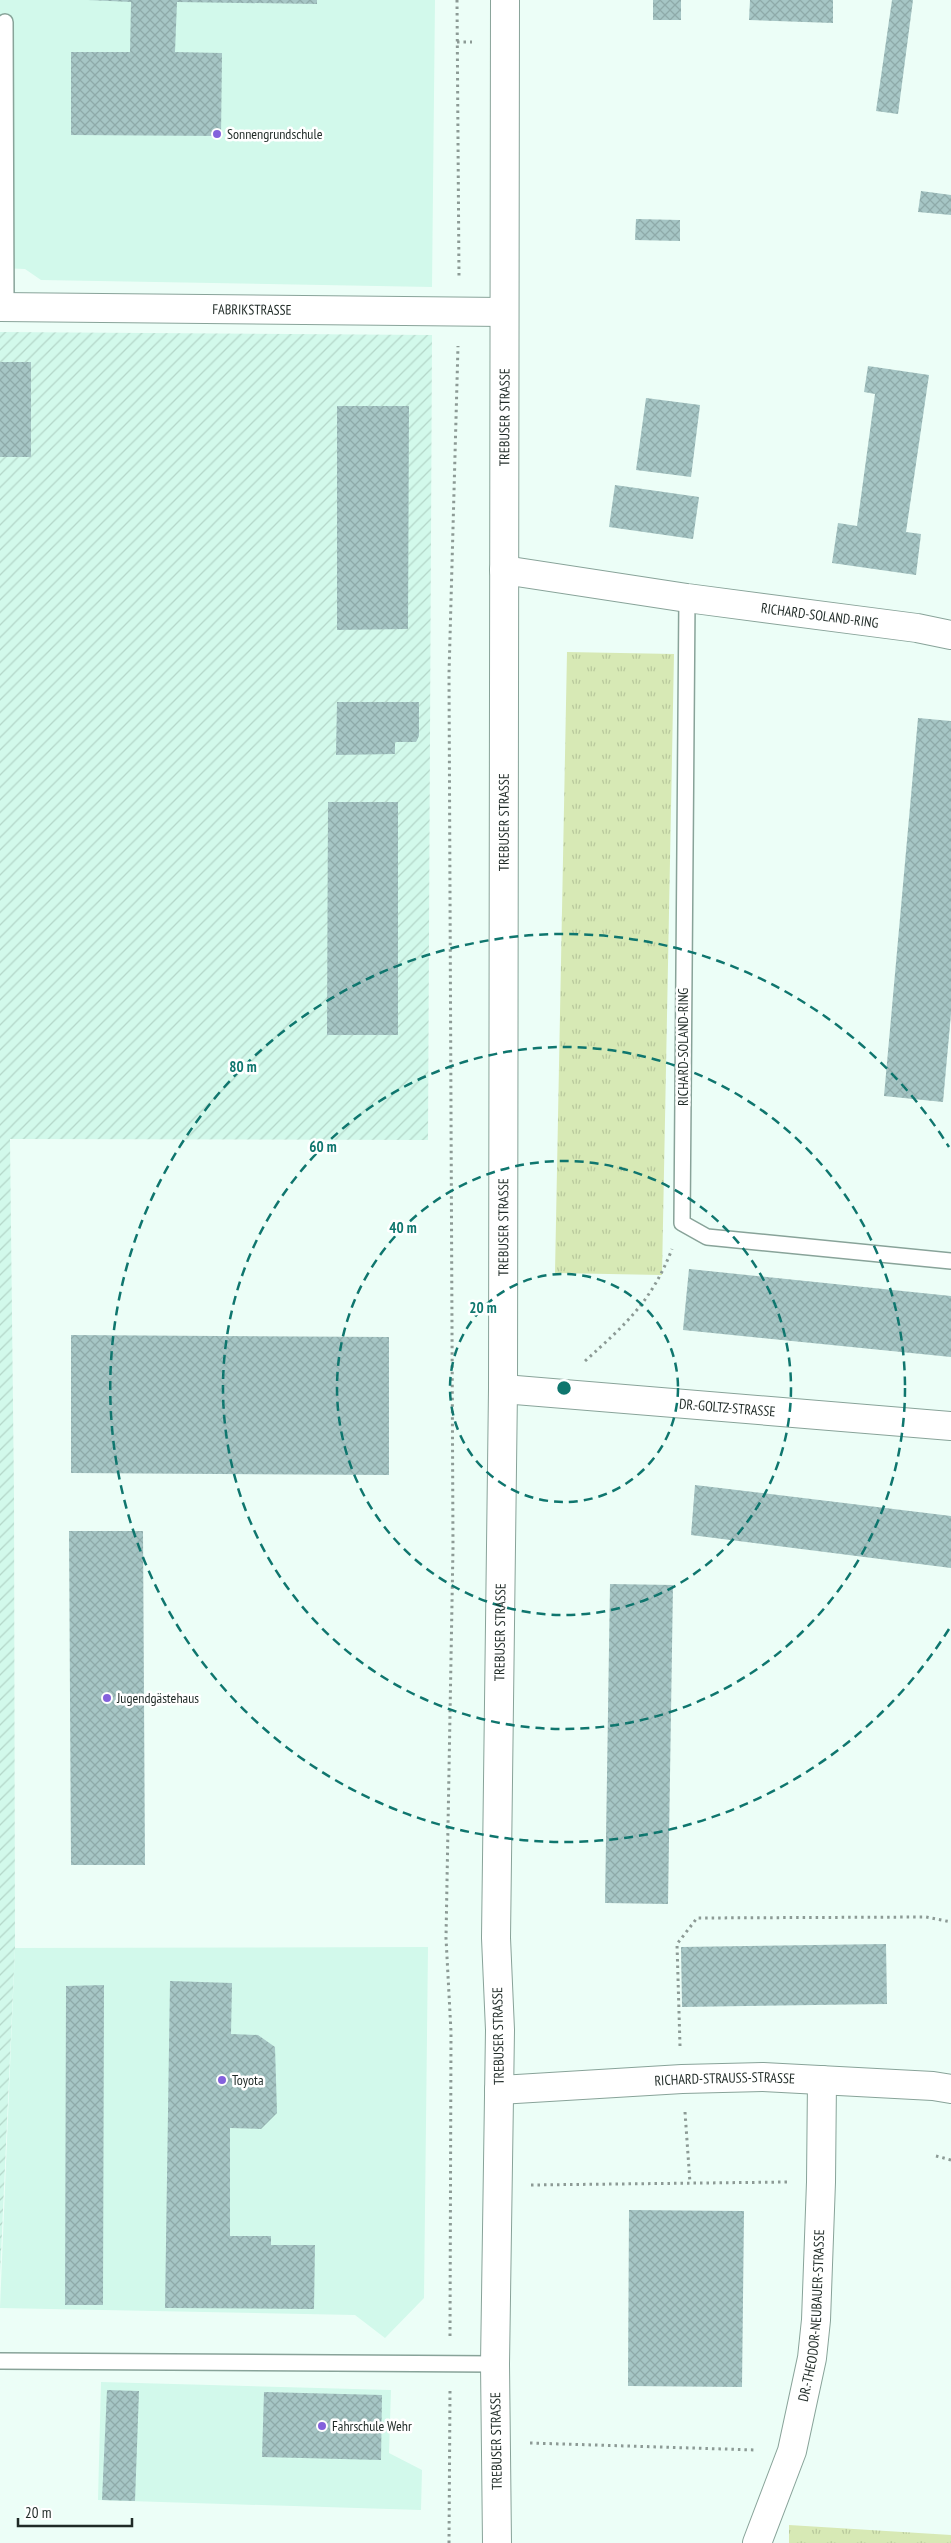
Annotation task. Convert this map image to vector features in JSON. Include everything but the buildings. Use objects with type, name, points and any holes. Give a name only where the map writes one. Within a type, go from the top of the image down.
[{"type":"street","name":"TREBUSER STRASSE","points":[[497,2543],[495,2364],[500,2030],[496,1938],[503,1389],[505,0]]},
{"type":"street","name":"FABRIKSTRASSE","points":[[3,307],[504,312]]},
{"type":"street","name":"RICHARD-SOLAND-RING","points":[[504,570],[687,598],[917,628],[951,636]]},
{"type":"street","name":"DR.-GOLTZ-STRASSE","points":[[503,1389],[951,1426]]},
{"type":"street","name":"RICHARD-STRAUSS-STRASSE","points":[[499,2090],[682,2079],[763,2077],[932,2086],[951,2089]]},
{"type":"street","name":"DR.-THEODOR-NEUBAUER-STRASSE","points":[[757,2543],[792,2451],[812,2358],[816,2320],[821,2182],[822,2080]]},
{"type":"lane","points":[[3,307],[4,22]]},
{"type":"lane","name":"RICHARD-SOLAND-RING","points":[[682,1223],[687,598]]},
{"type":"lane","points":[[682,1223],[707,1237],[951,1261]]},
{"type":"lane","points":[[0,2361],[495,2364]]},
{"type":"path","points":[[449,2543],[452,2032],[446,1938],[453,1528],[449,674],[459,312],[457,0]]},
{"type":"path","points":[[549,1394],[630,1321],[662,1275],[682,1223]]},
{"type":"path","points":[[690,2183],[678,2013],[677,1944],[696,1918],[926,1917],[951,1922]]},
{"type":"path","points":[[936,2156],[951,2160]]},
{"type":"path","points":[[499,2186],[821,2182]]},
{"type":"path","points":[[497,2442],[792,2451]]},
{"type":"shaded area","name":"Sonnengrundschule","points":[[0,0],[435,0],[432,287],[41,280],[25,269],[0,268]]},
{"type":"shaded area","points":[[0,332],[432,335],[428,1140],[10,1139],[14,1494],[15,1948],[0,2275]]},
{"type":"shaded area","points":[[428,1947],[424,2298],[385,2338],[355,2315],[0,2308],[15,1948]]},
{"type":"shaded area","points":[[101,2382],[391,2390],[389,2453],[422,2470],[421,2510],[98,2500]]},
{"type":"green space","points":[[567,652],[674,654],[662,1275],[555,1273]]},
{"type":"green space","points":[[789,2525],[951,2535],[951,2543],[789,2543]]},
{"type":"place","name":"Sonnengrundschule","points":[[217,134]]},
{"type":"place","name":"Jugendgästehaus","points":[[107,1698]]},
{"type":"place","name":"Toyota","points":[[222,2080]]},
{"type":"place","name":"Fahrschule Wehr","points":[[322,2426]]}]
